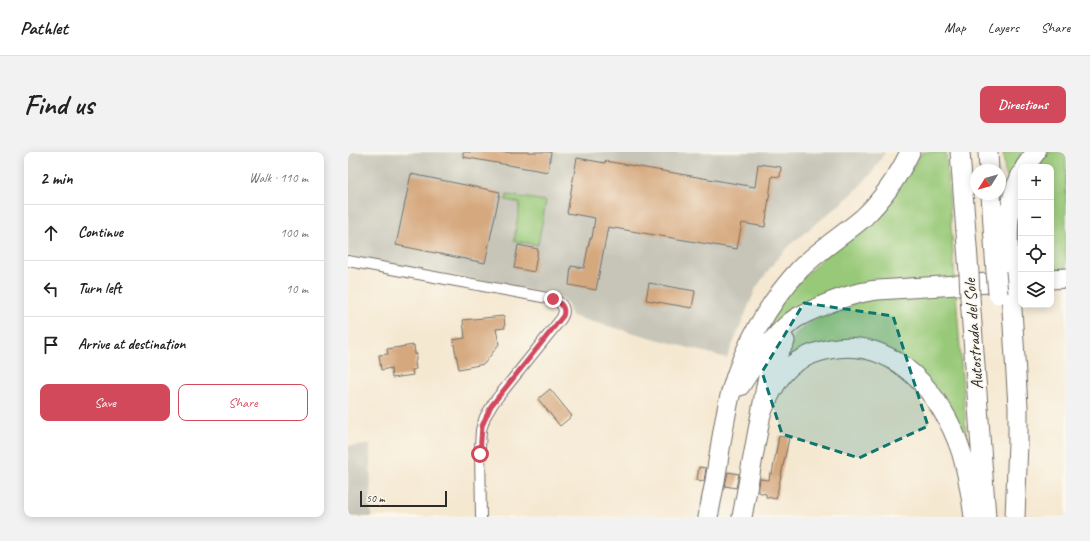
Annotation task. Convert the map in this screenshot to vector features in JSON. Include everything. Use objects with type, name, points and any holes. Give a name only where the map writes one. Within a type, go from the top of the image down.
[{"type":"highway","points":[[708,517],[728,404],[738,370],[761,324],[796,273],[812,258],[862,218],[877,203],[891,185],[910,152]]},
{"type":"highway","name":"Autostrada del Sole","points":[[960,152],[986,517]]},
{"type":"highway","points":[[988,152],[989,164]]},
{"type":"highway","points":[[1027,164],[1036,152]]},
{"type":"highway","points":[[728,404],[760,357],[780,333],[797,318],[814,309],[843,297],[864,292],[1007,282],[1009,215],[1014,190],[1018,181]]},
{"type":"highway","name":"Autostrada del Sole","points":[[992,200],[1007,282],[1014,517]]},
{"type":"highway","points":[[1054,279],[1066,278]]},
{"type":"highway","points":[[742,517],[768,375],[776,356],[788,336],[814,309]]},
{"type":"highway","points":[[761,414],[770,391],[777,380],[797,361],[827,350],[851,347],[869,349],[886,355],[915,376],[932,396],[946,417],[963,458],[970,485],[974,517]]},
{"type":"street","points":[[348,261],[553,299],[559,302],[564,308],[564,313],[561,319],[494,402],[485,417],[481,430],[480,441],[481,517]]},
{"type":"highlighted area","points":[[804,303],[893,316],[928,426],[859,458],[782,434],[762,372]]},
{"type":"shaded area","points":[[348,152],[885,152],[872,173],[850,196],[791,244],[775,261],[756,288],[727,358],[571,316],[568,305],[557,295],[348,256]]},
{"type":"shaded area","points":[[370,445],[371,517],[348,517],[348,446]]},
{"type":"green space","points":[[922,152],[946,152],[955,281],[889,284],[765,337],[764,335],[785,295],[907,176]]},
{"type":"green space","points":[[1003,152],[1024,152],[1014,165],[1012,174],[1006,175],[1006,164],[1004,164]]},
{"type":"green space","points":[[1041,152],[1066,152],[1066,272],[1054,273],[1054,164],[1032,164]]},
{"type":"green space","points":[[507,195],[546,201],[538,245],[514,241],[520,203],[506,200]]},
{"type":"green space","points":[[1018,202],[1018,275],[1015,275],[1012,237]]},
{"type":"green space","points":[[956,292],[967,446],[961,436],[873,344],[779,369],[789,341],[820,315],[860,300]]},
{"type":"building","points":[[463,152],[551,152],[548,172],[463,157]]},
{"type":"building","points":[[577,158],[605,163],[605,161],[755,187],[758,164],[781,167],[780,177],[772,176],[765,227],[742,223],[737,249],[608,227],[596,290],[569,285],[571,266],[584,268],[590,238],[592,238],[595,218],[567,213]]},
{"type":"building","points":[[411,174],[500,192],[485,263],[396,245]]},
{"type":"building","points":[[518,245],[538,249],[534,272],[514,268]]},
{"type":"building","points":[[649,283],[695,291],[692,308],[646,300]]},
{"type":"building","points":[[504,316],[505,328],[496,329],[499,344],[484,364],[459,369],[453,340],[465,338],[463,320]]},
{"type":"building","points":[[414,345],[415,354],[417,354],[415,363],[416,369],[412,370],[413,375],[392,378],[391,368],[381,370],[379,355],[388,354],[387,349]]},
{"type":"building","points":[[550,389],[572,416],[560,426],[538,399]]},
{"type":"building","points":[[779,436],[789,438],[776,499],[766,497],[766,494],[758,492],[760,479],[769,480],[770,473],[772,474]]},
{"type":"building","points":[[699,467],[706,468],[704,481],[697,480]]},
{"type":"building","points":[[728,472],[739,474],[736,488],[725,486]]},
{"type":"route","points":[[480,454],[480,435],[482,426],[491,406],[563,316],[564,308],[559,302],[553,299]]}]
